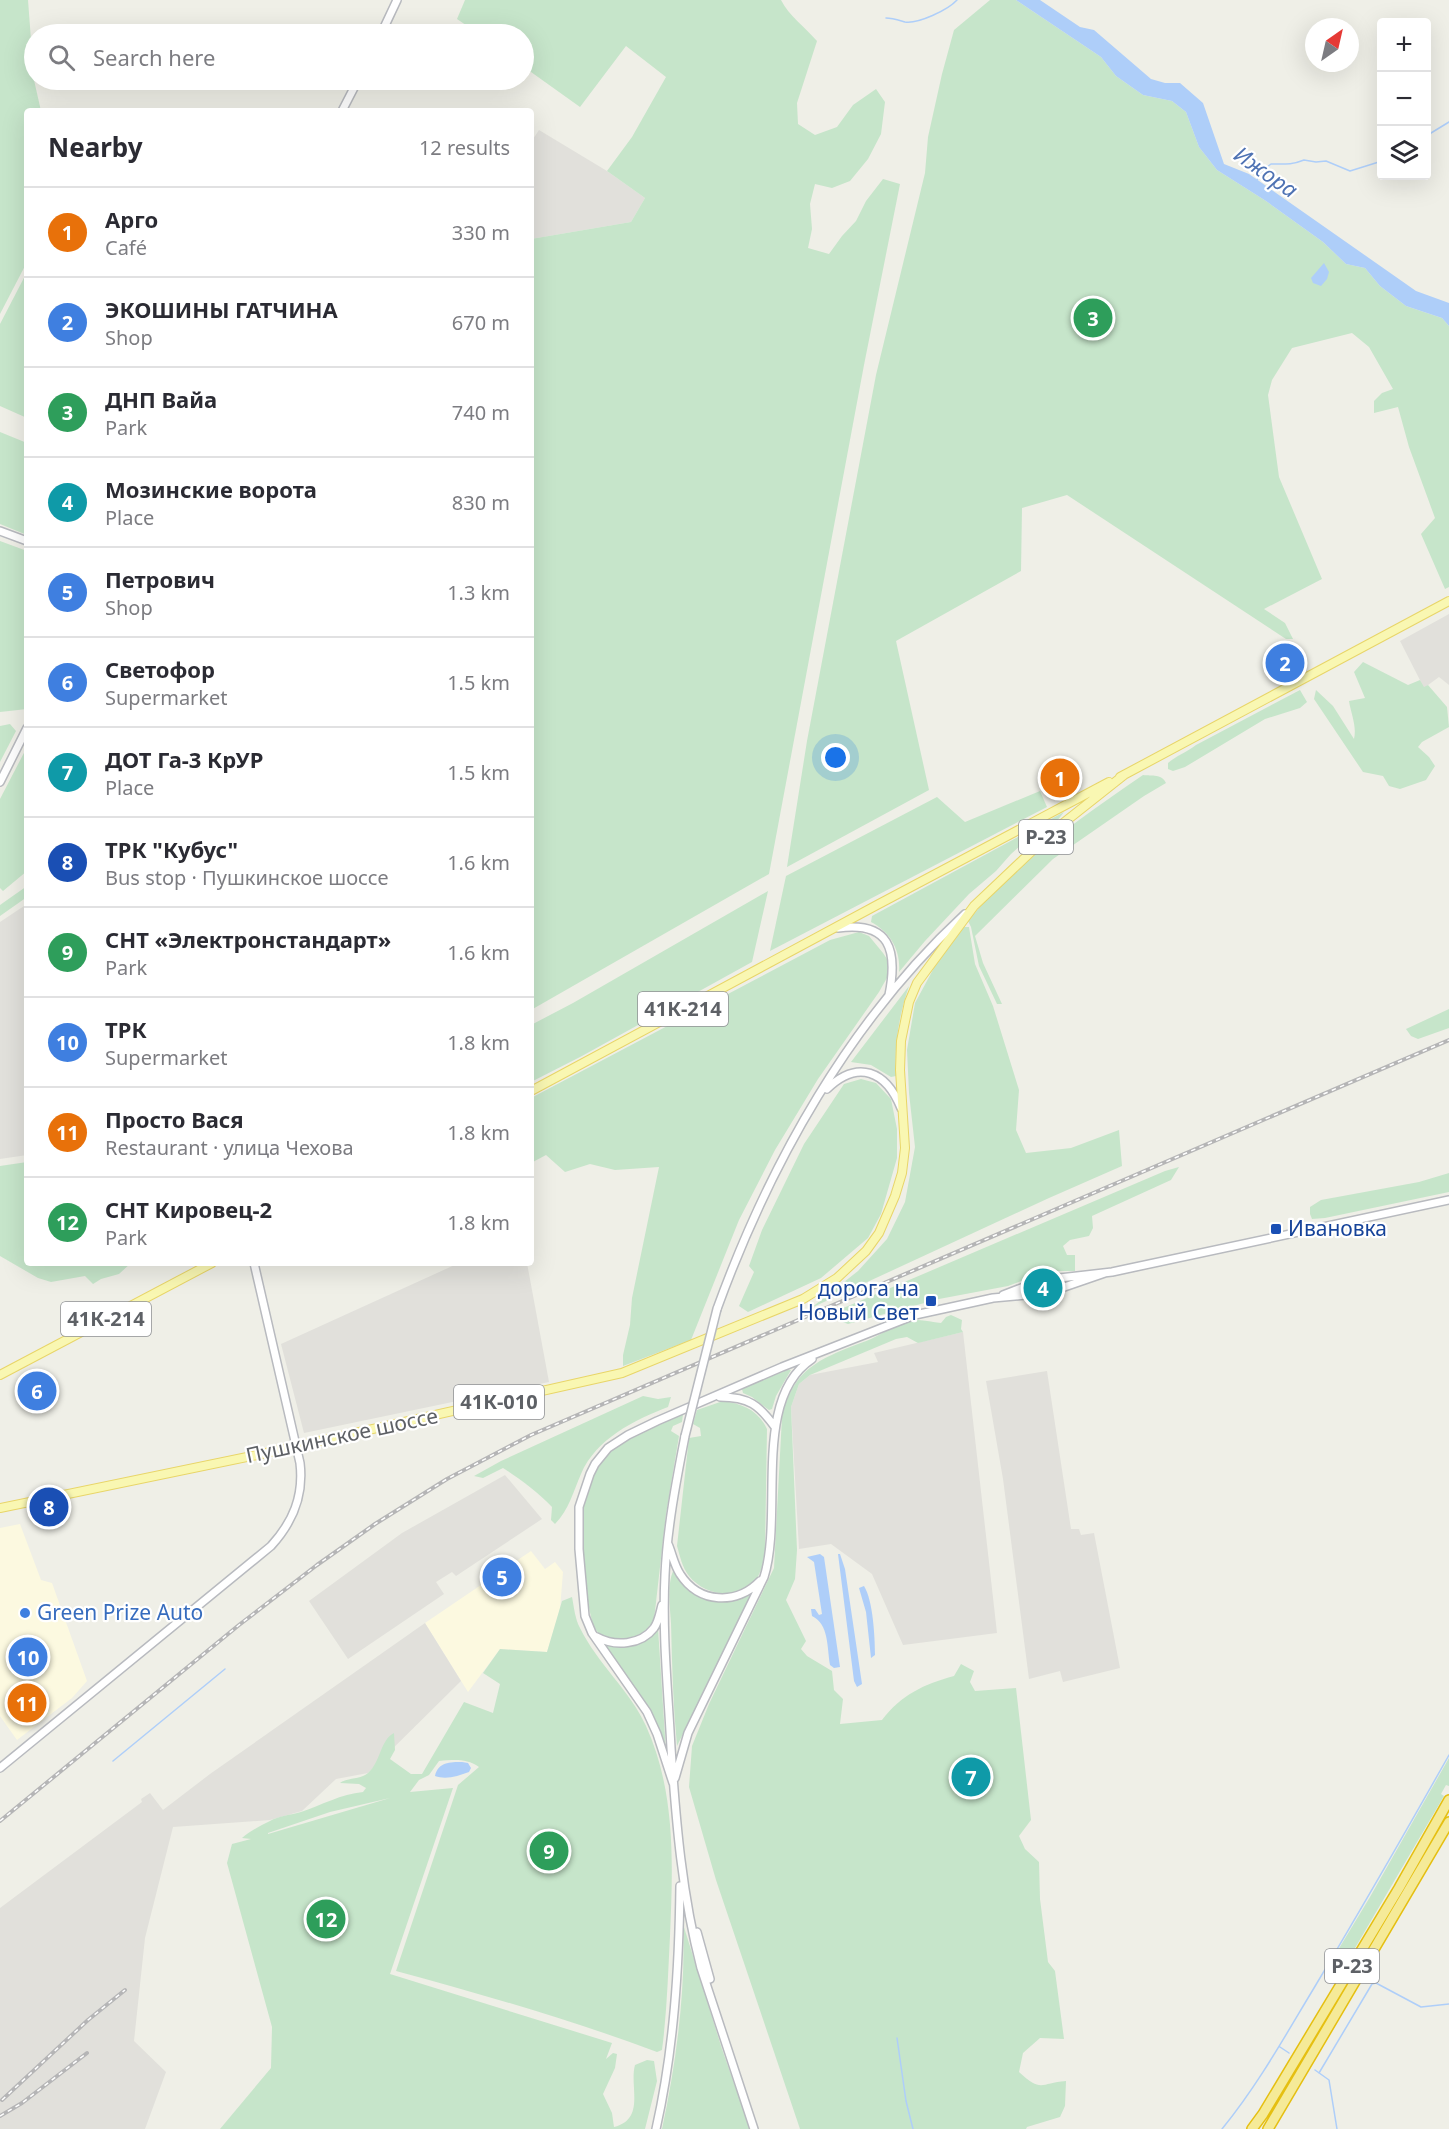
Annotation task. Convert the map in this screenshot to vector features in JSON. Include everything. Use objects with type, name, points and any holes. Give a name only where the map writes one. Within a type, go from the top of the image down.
[{"type":"highway","name":"Р-23","points":[[1252,2129],[1400,1888],[1449,1800]]},
{"type":"highway","name":"Р-23","points":[[1268,2129],[1449,1822]]},
{"type":"main road","name":"Р-23","points":[[974,906],[1052,831],[1124,775],[1449,600]]},
{"type":"main road","name":"41К-214","points":[[534,1089],[1058,808],[1124,775]]},
{"type":"main road","name":"Пушкинское шоссе","points":[[0,1508],[297,1446],[622,1374],[803,1299],[837,1278],[853,1265],[879,1233],[902,1173],[905,1148],[901,1041],[909,1002],[928,966],[974,906]]},
{"type":"main road","name":"41К-214","points":[[0,1375],[206,1266]]},
{"type":"street","points":[[386,24],[397,0]]},
{"type":"street","points":[[344,108],[353,90]]},
{"type":"street","points":[[0,531],[24,540]]},
{"type":"street","points":[[0,782],[24,734]]},
{"type":"street","name":"Р-23","points":[[656,2129],[676,2006],[681,1869],[673,1783],[664,1596],[668,1542],[685,1436],[717,1310],[733,1266],[777,1167],[818,1097],[889,996],[935,943],[974,906]]},
{"type":"street","name":"41К-214","points":[[835,928],[856,925],[867,927],[879,934],[886,942],[894,965],[889,996]]},
{"type":"street","points":[[818,1097],[843,1076],[871,1073],[893,1089],[903,1112]]},
{"type":"street","points":[[673,1783],[648,1712],[592,1633],[584,1609],[579,1507],[595,1464],[608,1448],[628,1435],[713,1398],[915,1315],[998,1297],[1053,1278],[1105,1273],[1449,1200]]},
{"type":"street","points":[[0,1768],[275,1541],[296,1510],[302,1476],[297,1446],[255,1266]]},
{"type":"street","points":[[998,1297],[1032,1296],[1105,1273]]},
{"type":"street","points":[[1053,1278],[1059,1284],[1056,1290]]},
{"type":"street","points":[[1031,1284],[1028,1290],[1032,1296]]},
{"type":"street","points":[[673,1783],[688,1733],[764,1577],[770,1553],[775,1427],[779,1404],[794,1376],[807,1362],[825,1351]]},
{"type":"street","points":[[713,1398],[730,1397],[753,1403],[764,1412],[775,1427]]},
{"type":"street","points":[[668,1542],[679,1573],[686,1582],[705,1595],[728,1598],[738,1596],[748,1592],[764,1577]]},
{"type":"street","points":[[592,1633],[603,1640],[614,1643],[641,1639],[657,1623],[664,1596]]},
{"type":"street","points":[[681,1869],[713,1991],[756,2129]]},
{"type":"shaded area","points":[[539,130],[607,171],[645,198],[631,222],[534,238],[534,138]]},
{"type":"shaded area","points":[[1449,614],[1449,685],[1439,677],[1424,688],[1400,641]]},
{"type":"shaded area","points":[[24,906],[24,1155],[0,1159],[0,922]]},
{"type":"shaded area","points":[[452,1266],[528,1266],[549,1382],[304,1433],[281,1344]]},
{"type":"shaded area","points":[[963,1332],[997,1633],[903,1645],[872,1574],[831,1544],[799,1549],[791,1407],[799,1384],[810,1375],[878,1362],[874,1353]]},
{"type":"shaded area","points":[[1047,1371],[1071,1529],[1079,1529],[1081,1535],[1094,1533],[1120,1668],[1063,1682],[1060,1671],[1029,1679],[1003,1479],[986,1381]]},
{"type":"shaded area","points":[[505,1475],[542,1519],[456,1576],[452,1572],[436,1582],[444,1594],[348,1659],[309,1601],[402,1533]]},
{"type":"shaded area","points":[[20,1524],[41,1580],[52,1583],[87,1681],[72,1698],[17,1740],[0,1716],[0,1528]]},
{"type":"shaded area","points":[[531,1551],[545,1569],[555,1562],[563,1572],[560,1609],[547,1652],[500,1649],[468,1692],[425,1623]]},
{"type":"shaded area","points":[[425,1623],[461,1681],[368,1773],[336,1779],[302,1811],[270,1820],[173,1827],[145,1938],[134,2041],[166,2072],[145,2129],[0,2129],[0,1908],[142,1802],[141,1799],[150,1793],[163,1810],[210,1774]]},
{"type":"green space","points":[[0,0],[28,0],[30,24],[24,24],[24,90],[36,90],[40,108],[24,108],[24,268],[0,314]]},
{"type":"green space","points":[[465,0],[781,0],[817,41],[797,103],[798,124],[815,135],[837,127],[853,105],[876,89],[885,102],[881,134],[868,159],[850,181],[832,188],[815,184],[810,204],[812,229],[808,248],[829,254],[856,221],[866,201],[883,179],[900,184],[769,874],[534,1008],[534,238],[631,222],[645,198],[607,171],[632,137],[666,77],[626,46],[580,107],[534,74],[534,24],[464,24],[457,19]]},
{"type":"green space","points":[[990,0],[1016,0],[1101,57],[1116,76],[1143,95],[1172,101],[1186,112],[1199,147],[1217,170],[1266,201],[1323,242],[1346,264],[1365,268],[1380,286],[1406,306],[1442,318],[1449,326],[1449,587],[1445,589],[1421,534],[1435,518],[1409,447],[1398,407],[1374,413],[1374,401],[1382,393],[1393,389],[1369,347],[1352,333],[1292,348],[1272,380],[1268,395],[1279,477],[1322,579],[1264,609],[1285,623],[1293,639],[1286,639],[1067,495],[1022,508],[1021,571],[896,641],[929,790],[787,867],[807,741],[876,375],[925,173],[928,137],[942,74],[954,30]]},
{"type":"green space","points":[[24,278],[24,417],[0,406],[0,324]]},
{"type":"green space","points":[[0,432],[24,442],[24,534],[0,524]]},
{"type":"green space","points":[[0,541],[24,550],[24,709],[0,712]]},
{"type":"green space","points":[[1363,662],[1408,685],[1420,680],[1424,687],[1428,685],[1447,707],[1449,727],[1422,742],[1418,747],[1435,766],[1426,780],[1400,789],[1389,786],[1383,776],[1363,772],[1314,699],[1316,690],[1333,706],[1354,739],[1354,725],[1349,701],[1365,698],[1354,672]]},
{"type":"green space","points":[[1300,690],[1307,702],[1300,708],[1265,719],[1185,767],[1173,771],[1168,769],[1168,763],[1174,758]]},
{"type":"green space","points":[[10,724],[16,731],[0,762],[0,726]]},
{"type":"green space","points":[[24,753],[24,874],[3,891],[0,888],[0,799]]},
{"type":"green space","points":[[1143,775],[1159,777],[1166,783],[1053,859],[975,936],[983,963],[1002,1004],[997,1004],[979,966],[968,921],[1007,880],[1050,842]]},
{"type":"green space","points":[[1040,791],[1047,807],[770,951],[786,876],[937,797],[965,822]]},
{"type":"green space","points":[[1064,812],[1057,821],[1028,839],[969,894],[899,972],[898,956],[893,942],[884,931],[871,922],[872,916]]},
{"type":"green space","points":[[24,888],[24,899],[0,916],[0,905]]},
{"type":"green space","points":[[768,891],[752,962],[534,1080],[534,1023]]},
{"type":"green space","points":[[964,927],[969,927],[975,964],[993,1006],[1019,1090],[1016,1130],[1026,1153],[1071,1148],[1119,1130],[1122,1166],[811,1308],[858,1271],[887,1239],[905,1202],[915,1147],[907,1050],[915,1003],[935,966]]},
{"type":"green space","points":[[859,932],[869,936],[889,962],[888,976],[818,1079],[775,1150],[739,1220],[691,1340],[623,1366],[632,1298],[659,1167],[615,1170],[590,1164],[565,1172],[546,1155],[534,1161],[534,1096],[830,940]]},
{"type":"green space","points":[[909,986],[898,1030],[896,1076],[891,1077],[871,1065],[851,1062]]},
{"type":"green space","points":[[1449,1009],[1449,1028],[1418,1039],[1411,1036],[1406,1029]]},
{"type":"green space","points":[[861,1079],[876,1083],[891,1099],[897,1129],[897,1158],[881,1214],[868,1238],[821,1278],[748,1312],[739,1306],[754,1272],[749,1266],[762,1230],[804,1144],[844,1084]]},
{"type":"green space","points":[[24,1162],[24,1266],[128,1266],[119,1274],[93,1284],[85,1276],[51,1282],[38,1278],[0,1256],[0,1166]]},
{"type":"green space","points":[[1179,1167],[1171,1180],[1092,1216],[1093,1228],[1089,1236],[1070,1240],[1063,1246],[1067,1255],[1075,1255],[1075,1271],[1047,1271],[1008,1286],[939,1299],[848,1324],[837,1320],[841,1309]]},
{"type":"green space","points":[[1449,1173],[1449,1192],[1325,1218],[1312,1219],[1310,1214],[1310,1207],[1321,1200],[1419,1182]]},
{"type":"green space","points":[[951,1315],[962,1320],[963,1332],[918,1343],[907,1337],[896,1339],[810,1375],[799,1384],[791,1407],[797,1550],[795,1579],[786,1600],[806,1641],[801,1649],[807,1656],[832,1671],[834,1690],[843,1699],[840,1724],[882,1720],[905,1697],[933,1683],[954,1676],[961,1664],[974,1671],[970,1682],[975,1691],[1016,1688],[1031,1820],[1019,1836],[1025,1849],[1039,1862],[1040,1899],[1048,1962],[1055,1971],[1064,2039],[1040,2038],[1023,2053],[1019,2072],[1037,2085],[1066,2081],[1065,2106],[1060,2117],[1026,2129],[800,2129],[716,1880],[689,1787],[692,1746],[709,1704],[774,1568],[782,1417],[787,1399],[795,1385],[814,1365],[840,1351],[909,1321],[941,1323]]},
{"type":"green space","points":[[791,1370],[776,1396],[772,1409],[769,1410],[743,1393],[744,1387]]},
{"type":"green space","points":[[643,1396],[658,1399],[671,1397],[668,1407],[617,1432],[596,1451],[581,1474],[567,1507],[555,1524],[551,1520],[552,1507],[529,1486],[503,1468],[483,1478],[474,1476],[501,1461]]},
{"type":"green space","points":[[723,1401],[749,1409],[759,1417],[767,1429],[763,1563],[754,1582],[739,1592],[730,1593],[712,1591],[695,1582],[685,1569],[677,1546],[689,1438],[701,1436],[700,1428],[693,1424],[697,1410]]},
{"type":"green space","points":[[683,1414],[682,1422],[673,1426],[671,1431],[679,1436],[666,1514],[654,1620],[644,1632],[635,1637],[625,1640],[606,1638],[598,1633],[592,1621],[586,1588],[583,1514],[588,1485],[599,1462],[618,1444]]},
{"type":"green space","points":[[673,1571],[691,1589],[708,1598],[727,1600],[751,1595],[677,1746],[669,1597]]},
{"type":"green space","points":[[572,1597],[577,1621],[587,1641],[640,1713],[656,1751],[663,1777],[668,1803],[672,1883],[662,2050],[657,2052],[528,2008],[396,1971],[458,1785],[479,1767],[469,1762],[439,1761],[429,1775],[419,1780],[410,1792],[453,1788],[390,1974],[612,2043],[606,2059],[613,2053],[617,2054],[615,2068],[603,2094],[612,2113],[614,2127],[624,2123],[630,2117],[633,2109],[635,2065],[647,2060],[654,2061],[657,2081],[645,2129],[220,2129],[271,2068],[272,2027],[227,1863],[232,1844],[251,1839],[242,1838],[273,1819],[363,1792],[366,1788],[359,1784],[340,1783],[368,1773],[376,1763],[389,1736],[394,1733],[395,1750],[390,1759],[411,1774],[422,1774],[464,1702],[493,1713],[500,1684],[483,1673],[500,1649],[547,1652],[562,1601]],"holes":[[[390,1798],[268,1834],[330,1812]]]},
{"type":"green space","points":[[658,1628],[666,1752],[647,1710],[605,1645],[634,1644]]},
{"type":"green space","points":[[1449,1758],[1449,1786],[1446,1785],[1441,1794],[1444,1796],[1341,1972],[1329,1965]]},
{"type":"green space","points":[[683,1924],[750,2129],[662,2129],[679,2027],[683,1975]]},
{"type":"water","name":"Ижора","points":[[1016,0],[1040,0],[1080,27],[1094,30],[1151,79],[1165,83],[1180,83],[1203,103],[1224,164],[1249,174],[1416,291],[1449,303],[1449,326],[1442,318],[1406,306],[1380,286],[1365,268],[1346,264],[1323,242],[1266,201],[1217,170],[1199,147],[1186,112],[1172,101],[1143,95],[1116,76],[1101,57]]},
{"type":"water","points":[[1324,263],[1329,272],[1321,286],[1313,283],[1311,278]]},
{"type":"water","points":[[820,1554],[824,1557],[840,1667],[834,1668],[830,1665],[822,1624],[812,1616],[811,1609],[815,1609],[819,1615],[822,1614],[814,1562],[807,1557]]},
{"type":"water","points":[[838,1554],[840,1554],[845,1569],[862,1684],[857,1687],[854,1681]]},
{"type":"water","points":[[864,1586],[870,1600],[874,1629],[875,1655],[871,1658],[866,1612],[859,1588]]},
{"type":"water","points":[[468,1763],[471,1768],[469,1772],[448,1778],[435,1776],[442,1765]]},
{"type":"waterway","points":[[886,18],[905,22],[925,19],[957,0]]},
{"type":"waterway","points":[[1431,133],[1449,122]]},
{"type":"waterway","points":[[1257,180],[1261,171],[1266,170],[1271,164],[1304,160],[1326,161],[1350,171],[1377,163]]},
{"type":"waterway","points":[[113,1761],[225,1669]]},
{"type":"waterway","points":[[1222,2129],[1282,2042],[1449,1755]]},
{"type":"waterway","points":[[1319,2073],[1372,1984],[1376,1983],[1421,2007],[1449,2004]]},
{"type":"waterway","points":[[897,2038],[906,2101],[913,2129]]},
{"type":"waterway","points":[[1280,2047],[1289,2053]]},
{"type":"waterway","points":[[1315,2070],[1329,2080],[1337,2129]]},
{"type":"railway","points":[[0,1821],[239,1625],[317,1565],[375,1524],[447,1479],[531,1435],[1449,1040]]},
{"type":"railway","points":[[2,2100],[88,2020],[125,1990]]},
{"type":"railway","points":[[0,2116],[22,2103],[87,2053]]},
{"type":"place","name":"ДНП Вайа","points":[[1093,318]]},
{"type":"place","name":"ЭКОШИНЫ ГАТЧИНА","points":[[1285,663]]},
{"type":"place","name":"Арго","points":[[1060,778]]},
{"type":"place","name":"Ивановка","points":[[1276,1229]]},
{"type":"place","name":"Мозинские ворота","points":[[1043,1288]]},
{"type":"place","name":"дорога на Новый Свет","points":[[931,1301]]},
{"type":"place","name":"Светофор","points":[[37,1391]]},
{"type":"place","name":"ТРК \"Кубус\"","points":[[49,1507]]},
{"type":"place","name":"Петрович","points":[[502,1577]]},
{"type":"place","name":"Green Prize Auto","points":[[25,1613]]},
{"type":"place","name":"ТРК","points":[[28,1657]]},
{"type":"place","name":"Просто Вася","points":[[27,1703]]},
{"type":"place","name":"ДОТ Га-3 КрУР","points":[[971,1777]]},
{"type":"place","name":"СНТ «Электронстандарт»","points":[[549,1851]]},
{"type":"place","name":"СНТ Кировец-2","points":[[326,1919]]}]
